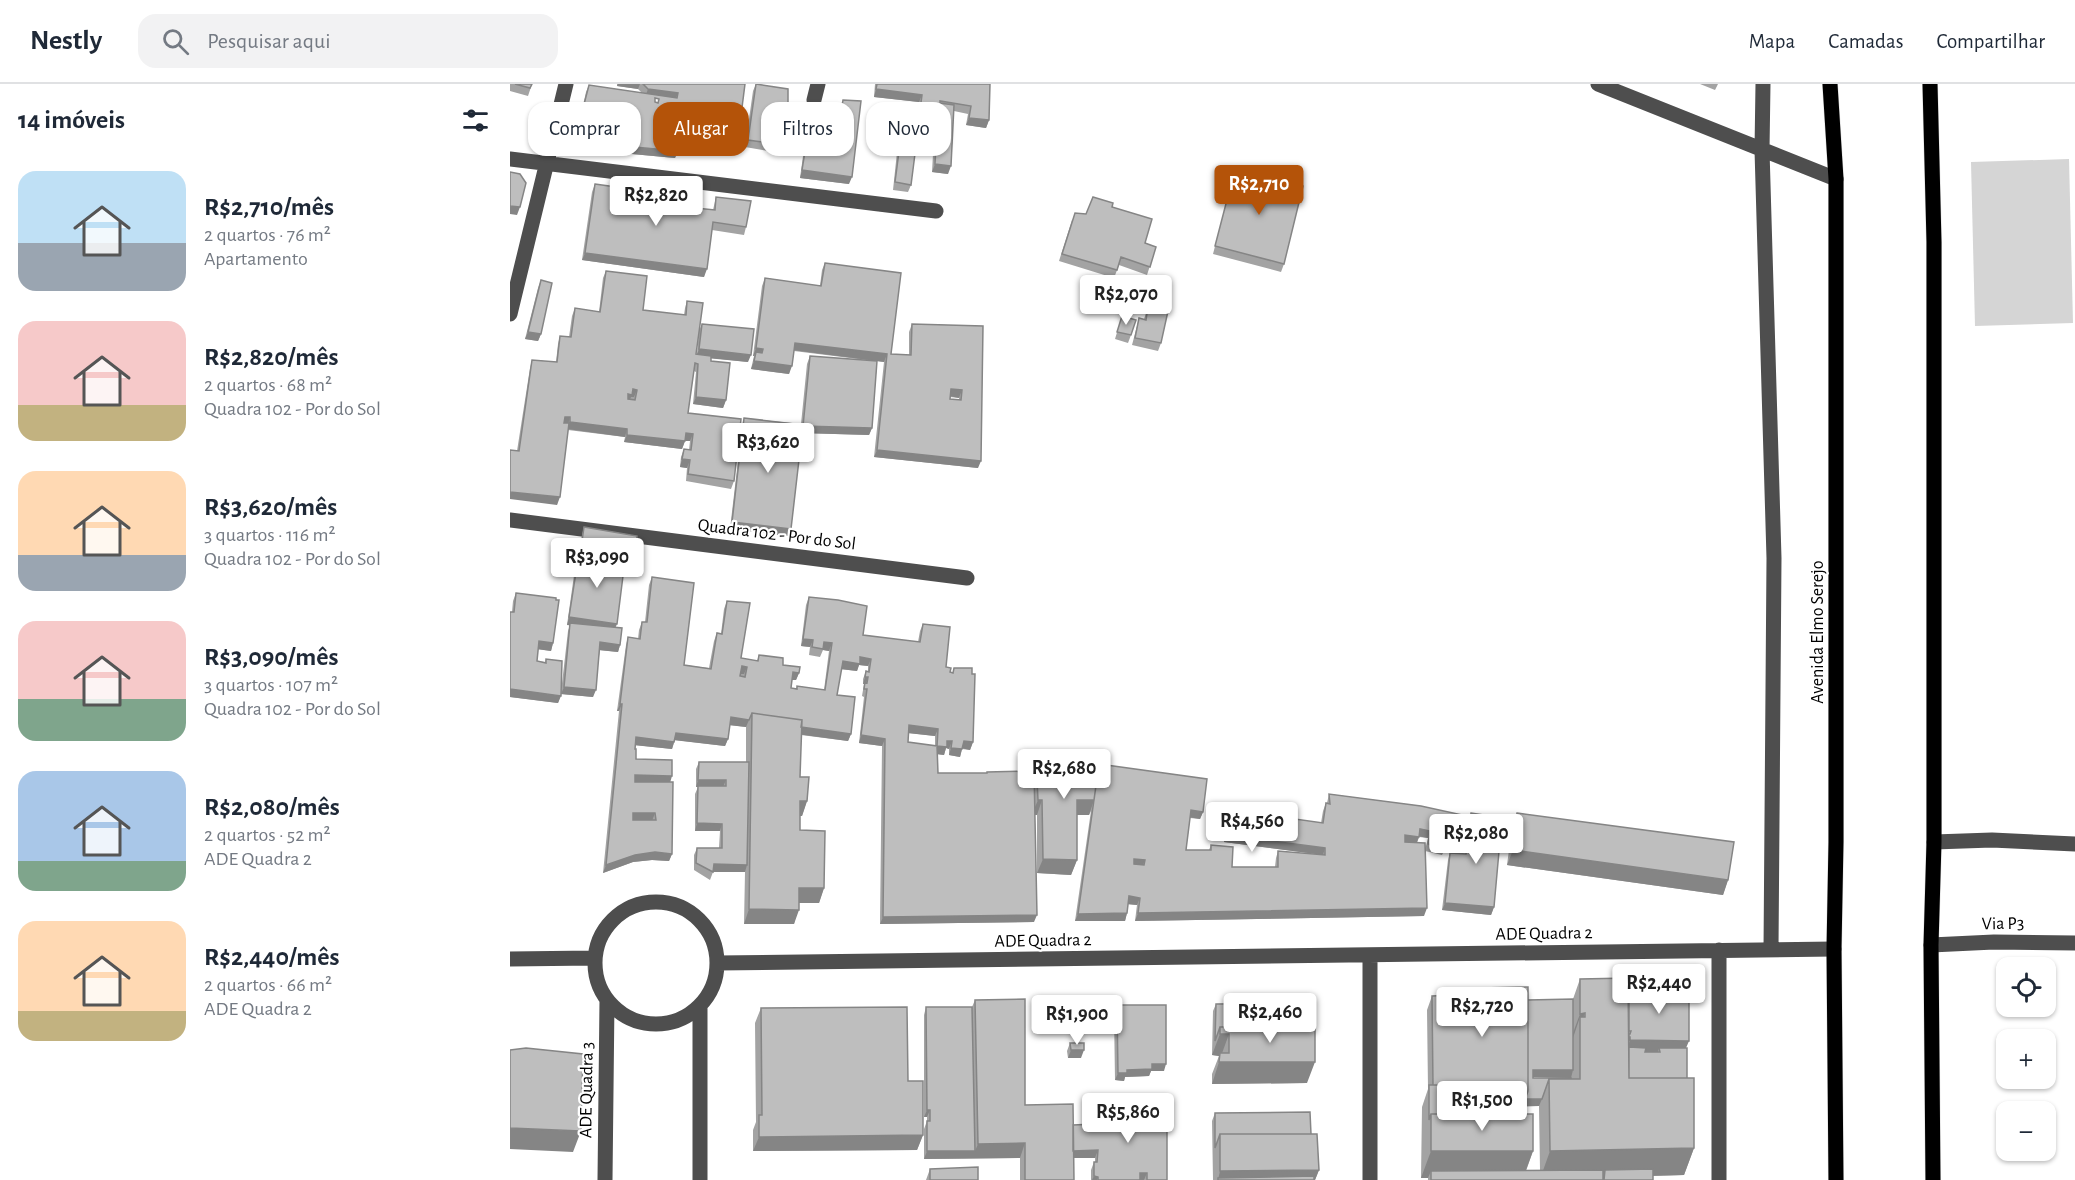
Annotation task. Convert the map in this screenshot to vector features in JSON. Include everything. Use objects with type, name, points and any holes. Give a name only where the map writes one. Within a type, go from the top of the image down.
[{"type":"main road","name":"Avenida Elmo Serejo","points":[[1830,84],[1836,179],[1834,949],[1836,1180]]},
{"type":"main road","points":[[1930,84],[1934,242],[1934,842],[1931,945],[1933,1180]]},
{"type":"street","points":[[510,314],[566,84]]},
{"type":"street","points":[[813,100],[818,84]]},
{"type":"street","points":[[1598,84],[1836,179]]},
{"type":"street","points":[[1763,84],[1762,150],[1774,558],[1772,950]]},
{"type":"street","points":[[510,159],[936,211]]},
{"type":"street","name":"Quadra 102 - Por do Sol","points":[[510,520],[967,578]]},
{"type":"street","points":[[1934,842],[1992,840],[2075,844]]},
{"type":"street","points":[[658,902],[676,905],[693,914],[706,928],[714,944],[717,963],[713,985],[700,1005],[686,1016],[670,1023],[652,1024],[635,1021],[619,1013],[607,1000],[599,987],[594,958],[599,940],[609,924],[622,911],[640,904],[658,902]]},
{"type":"street","name":"Via P3","points":[[1931,945],[1994,942],[2075,943]]},
{"type":"street","name":"ADE Quadra 2","points":[[717,963],[1834,949]]},
{"type":"street","points":[[1719,950],[1719,1180]]},
{"type":"street","points":[[1370,956],[1370,1180]]},
{"type":"street","points":[[510,959],[594,958]]},
{"type":"street","name":"ADE Quadra 3","points":[[605,1180],[607,1000]]},
{"type":"street","points":[[700,1005],[700,1180]]},
{"type":"shaded area","points":[[2069,159],[2073,323],[1975,326],[1971,162]]},
{"type":"building","points":[[515,84],[532,84],[530,88]]},
{"type":"building","points":[[643,84],[745,84],[743,102],[658,102],[659,99],[655,98],[653,102],[653,149],[641,148],[641,102],[585,102],[589,85],[677,98],[678,93],[648,89]]},
{"type":"building","points":[[756,84],[788,89],[788,102],[761,102],[761,142],[749,140]]},
{"type":"building","points":[[877,84],[990,84],[989,120],[969,118],[971,106],[940,101],[921,102],[922,95],[876,89]]},
{"type":"building","points":[[843,100],[861,101],[852,177],[802,170],[804,156],[854,156],[854,102],[843,102]]},
{"type":"building","points":[[951,105],[954,105],[951,166],[935,164],[935,156],[951,156]]},
{"type":"building","points":[[898,156],[915,156],[911,185],[895,182]]},
{"type":"building","points":[[1235,169],[1303,186],[1284,264],[1215,246]]},
{"type":"building","points":[[510,172],[520,174],[526,183],[520,207],[510,206]]},
{"type":"building","points":[[595,184],[658,193],[656,204],[715,210],[716,197],[751,201],[746,227],[713,222],[707,269],[585,253]]},
{"type":"building","points":[[1093,197],[1113,203],[1112,207],[1152,219],[1145,243],[1156,247],[1150,267],[1121,257],[1117,270],[1062,254],[1075,213],[1086,214]]},
{"type":"building","points":[[825,263],[901,273],[891,354],[911,355],[912,324],[983,326],[981,461],[877,450],[887,354],[795,343],[792,366],[754,361],[756,352],[762,353],[763,349],[756,348],[765,278],[821,286]],"holes":[[[951,389],[962,390],[961,400],[950,399]]]},
{"type":"building","points":[[606,271],[647,276],[643,310],[686,315],[687,301],[703,303],[696,354],[711,356],[711,361],[730,363],[726,400],[696,397],[698,364],[695,363],[688,413],[741,419],[734,481],[688,474],[690,460],[682,459],[684,449],[691,450],[693,434],[686,433],[685,441],[627,435],[627,429],[570,422],[570,417],[565,417],[564,423],[569,423],[560,497],[510,492],[510,450],[519,451],[532,360],[557,362],[560,336],[571,337],[575,308],[600,312]],"holes":[[[633,389],[637,390],[635,400],[628,399],[628,394],[632,395]]]},
{"type":"building","points":[[541,280],[552,283],[541,334],[528,332]]},
{"type":"building","points":[[1148,307],[1168,311],[1161,343],[1135,338],[1139,318],[1146,320]]},
{"type":"building","points":[[1122,316],[1136,320],[1131,335],[1117,332]]},
{"type":"building","points":[[702,324],[754,329],[751,355],[699,349]]},
{"type":"building","points":[[810,356],[877,361],[872,428],[803,426]]},
{"type":"building","points":[[744,418],[803,425],[791,529],[732,522]]},
{"type":"building","points":[[584,527],[637,536],[634,557],[581,548]]},
{"type":"building","points":[[579,553],[625,560],[617,624],[569,617]]},
{"type":"building","points":[[652,577],[694,583],[684,665],[711,669],[717,633],[722,634],[727,601],[750,603],[741,658],[758,661],[759,655],[783,658],[783,665],[800,667],[799,673],[793,672],[791,688],[797,689],[797,686],[825,690],[832,643],[824,642],[823,649],[812,647],[813,640],[803,639],[809,597],[867,606],[863,635],[920,642],[923,624],[950,627],[946,667],[951,668],[950,672],[953,673],[954,668],[972,668],[972,674],[975,674],[973,742],[964,741],[962,749],[951,748],[952,741],[947,741],[947,747],[937,746],[938,773],[1034,771],[1037,915],[883,917],[885,739],[861,735],[867,689],[864,689],[868,677],[865,677],[866,671],[869,672],[871,659],[860,657],[860,664],[843,661],[837,695],[855,697],[851,734],[801,727],[802,720],[752,713],[749,720],[731,717],[728,739],[676,733],[674,742],[636,737],[636,759],[672,760],[672,776],[635,775],[635,782],[673,782],[672,854],[655,852],[635,855],[606,865],[628,637],[640,639],[642,622],[647,622]],"holes":[[[742,666],[747,667],[745,677],[740,676]],[[909,725],[938,729],[937,746],[908,742]],[[633,813],[655,813],[656,820],[633,820]]]},
{"type":"building","points":[[516,593],[559,600],[553,643],[539,641],[537,661],[546,663],[546,659],[562,661],[561,696],[510,689],[510,612],[514,612]]},
{"type":"building","points":[[570,623],[622,628],[620,645],[600,642],[596,690],[564,687]]},
{"type":"building","points":[[752,713],[802,720],[800,777],[809,777],[807,801],[800,801],[800,830],[825,831],[824,888],[799,888],[799,910],[749,909]]},
{"type":"building","points":[[1043,751],[1100,757],[1094,800],[1077,800],[1077,860],[1043,859],[1042,800],[1038,800],[1037,779],[1054,781],[1054,777],[1040,775]]},
{"type":"building","points":[[699,762],[749,762],[747,865],[714,864],[713,872],[696,863],[697,848],[722,848],[722,824],[697,823],[698,786],[726,786],[726,780],[698,780]]},
{"type":"building","points":[[1099,764],[1207,779],[1203,812],[1191,810],[1186,850],[1211,850],[1211,845],[1233,847],[1232,867],[1278,867],[1278,851],[1325,855],[1325,848],[1226,835],[1230,810],[1323,823],[1326,803],[1330,804],[1329,794],[1421,806],[1467,816],[1461,847],[1428,844],[1430,831],[1420,829],[1419,837],[1405,835],[1405,842],[1425,843],[1427,908],[1138,913],[1140,898],[1129,896],[1127,913],[1078,914]],"holes":[[[1134,859],[1145,860],[1144,865],[1134,864]]]},
{"type":"building","points":[[1471,813],[1502,818],[1494,907],[1445,903],[1450,853],[1466,854],[1470,836],[1473,837],[1475,829],[1469,828]]},
{"type":"building","points":[[1517,813],[1734,842],[1728,880],[1513,850]]},
{"type":"building","points":[[1628,978],[1629,1078],[1694,1078],[1694,1148],[1550,1151],[1549,1079],[1580,1079],[1580,1017],[1585,1017],[1585,1013],[1580,1014],[1580,979]]},
{"type":"building","points":[[1528,987],[1528,1091],[1520,1092],[1520,1085],[1433,1085],[1432,996],[1480,994],[1480,988]]},
{"type":"building","points":[[1689,989],[1689,1041],[1630,1040],[1629,990]]},
{"type":"building","points":[[1025,999],[1025,1105],[1073,1104],[1074,1180],[1025,1180],[1025,1143],[978,1144],[975,1000]]},
{"type":"building","points":[[1573,999],[1573,1070],[1533,1070],[1533,1078],[1571,1079],[1549,1079],[1542,1099],[1525,1099],[1528,1091],[1528,1000]]},
{"type":"building","points":[[1310,1003],[1310,1026],[1220,1027],[1215,1041],[1216,1004]]},
{"type":"building","points":[[1117,1005],[1166,1005],[1166,1064],[1152,1064],[1152,1069],[1127,1070],[1127,1073],[1118,1073]]},
{"type":"building","points":[[907,1007],[908,1081],[923,1081],[923,1135],[759,1137],[759,1115],[762,1115],[761,1008]]},
{"type":"building","points":[[926,1007],[972,1007],[975,1151],[927,1151],[927,1121],[930,1121],[930,1110],[927,1110]]},
{"type":"building","points":[[1315,1026],[1315,1062],[1219,1062],[1220,1053],[1229,1053],[1229,1034],[1220,1034],[1220,1027]]},
{"type":"building","points":[[1070,1043],[1084,1043],[1084,1050],[1071,1050]]},
{"type":"building","points":[[1629,1047],[1646,1048],[1645,1052],[1660,1052],[1659,1048],[1687,1048],[1687,1078],[1629,1078]]},
{"type":"building","points":[[526,1048],[583,1054],[581,1131],[510,1128],[510,1050]]},
{"type":"building","points":[[1429,1085],[1520,1085],[1520,1114],[1431,1114],[1429,1120]]},
{"type":"building","points":[[1118,1104],[1167,1105],[1167,1180],[1147,1180],[1147,1173],[1140,1173],[1140,1180],[1098,1180],[1098,1177],[1094,1176],[1094,1162],[1097,1162],[1098,1150],[1073,1151],[1073,1125],[1118,1123]]},
{"type":"building","points":[[1310,1112],[1311,1134],[1220,1134],[1215,1148],[1215,1113]]},
{"type":"building","points":[[1431,1114],[1533,1114],[1533,1151],[1431,1151]]},
{"type":"building","points":[[1220,1134],[1317,1134],[1319,1170],[1220,1171]]},
{"type":"building","points":[[978,1167],[978,1180],[930,1180],[930,1169]]},
{"type":"building","points":[[1653,1169],[1653,1180],[1604,1180],[1605,1170]]},
{"type":"building","points":[[1603,1170],[1603,1180],[1431,1180],[1431,1171]]},
{"type":"building","points":[[1314,1176],[1314,1180],[1218,1180],[1218,1178]]}]
